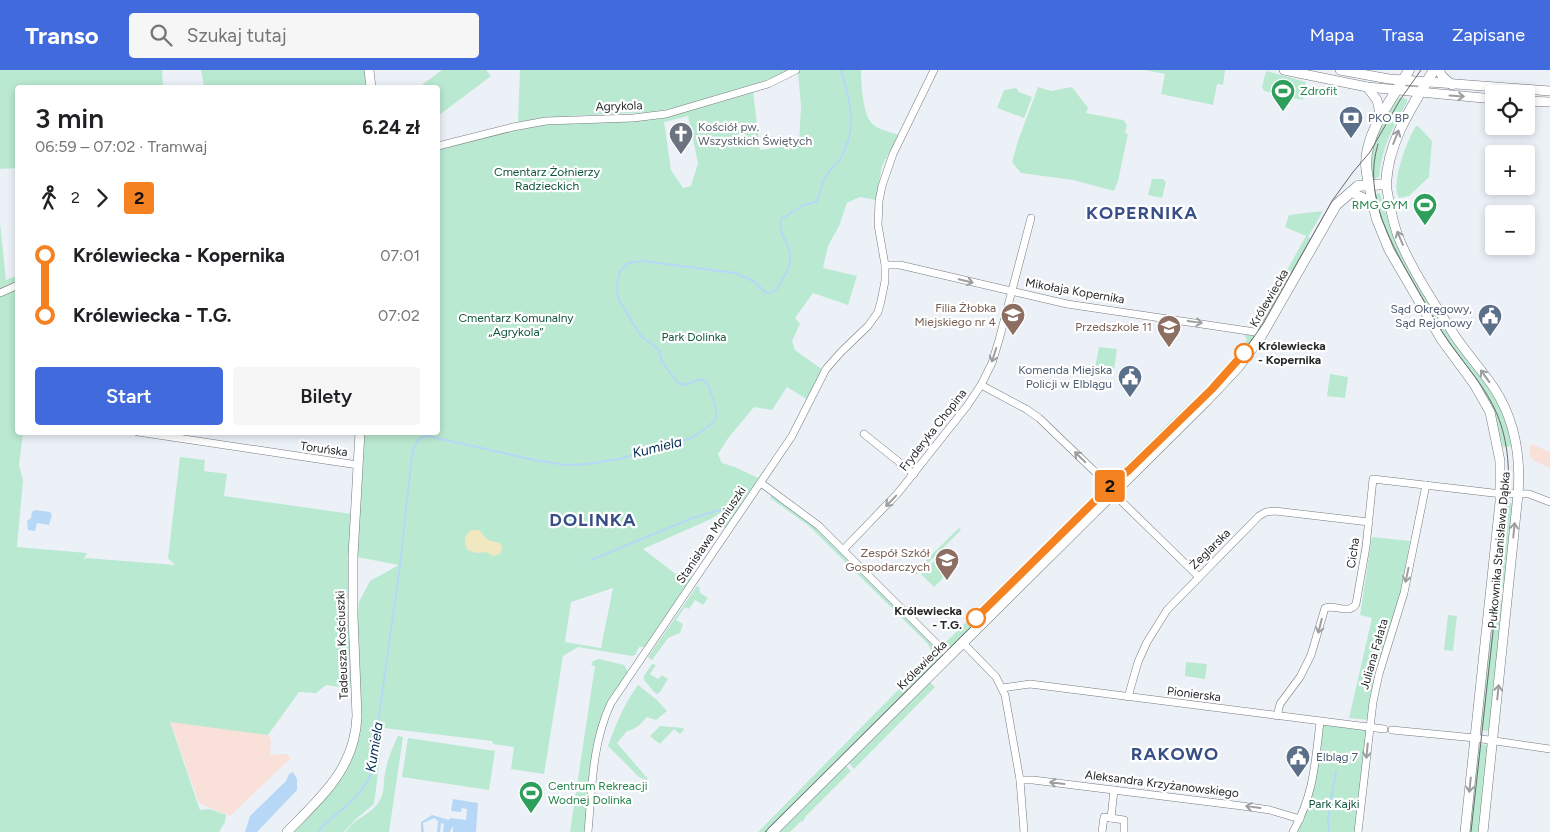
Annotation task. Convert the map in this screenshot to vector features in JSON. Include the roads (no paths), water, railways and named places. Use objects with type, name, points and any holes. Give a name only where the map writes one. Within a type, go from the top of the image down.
[{"type":"main road","points":[[1369,186],[1367,156],[1370,140],[1409,70]]},
{"type":"main road","points":[[1386,184],[1390,155],[1396,138],[1434,70]]},
{"type":"main road","name":"Królewiecka","points":[[772,832],[1238,367],[1261,336],[1336,205],[1351,192],[1361,191],[1369,186],[1386,184]]},
{"type":"street","points":[[370,70],[371,85]]},
{"type":"street","name":"Agrykola","points":[[440,145],[513,127],[546,122],[632,118],[669,113],[768,84],[796,70]]},
{"type":"street","name":"Stanisława Moniuszki","points":[[588,832],[597,745],[603,722],[611,703],[803,418],[826,369],[875,316],[885,282],[885,265],[878,225],[882,186],[893,154],[934,70]]},
{"type":"street","points":[[1284,70],[1367,87],[1485,98]]},
{"type":"street","points":[[1340,70],[1403,81],[1550,92]]},
{"type":"street","points":[[1439,70],[1442,76],[1453,85]]},
{"type":"street","points":[[1367,87],[1377,100],[1381,118]]},
{"type":"street","points":[[1535,101],[1550,102]]},
{"type":"street","name":"Pułkownika Stanisława Dąbka","points":[[1386,184],[1396,229],[1406,254],[1454,334],[1494,388],[1506,411],[1518,449],[1518,494],[1483,832]]},
{"type":"street","name":"Pułkownika Stanisława Dąbka","points":[[1369,186],[1372,202],[1389,250],[1440,339],[1474,384],[1490,412],[1500,461],[1500,493],[1491,592],[1465,832]]},
{"type":"street","points":[[1351,192],[1372,202]]},
{"type":"street","name":"Fryderyka Chopina","points":[[843,550],[914,474],[968,406],[980,386],[992,363],[1031,218]]},
{"type":"street","name":"Mikołaja Kopernika","points":[[885,265],[900,265],[919,269],[1068,304],[1255,332],[1261,336]]},
{"type":"street","points":[[0,292],[15,286]]},
{"type":"street","points":[[980,386],[1039,418],[1198,577]]},
{"type":"street","points":[[864,434],[914,474]]},
{"type":"street","name":"Toruńska","points":[[158,435],[358,465]]},
{"type":"street","name":"Tadeusza Kościuszki","points":[[286,832],[322,797],[336,780],[348,757],[356,732],[353,563],[360,435]]},
{"type":"street","name":"Cicha","points":[[1277,716],[1280,704],[1300,676],[1311,655],[1325,608],[1328,606],[1349,609],[1354,608],[1356,604],[1369,522],[1373,479],[1426,486],[1530,494],[1550,502]]},
{"type":"street","points":[[761,483],[810,518],[949,656]]},
{"type":"street","name":"Juliana Fałata","points":[[1358,832],[1373,702],[1379,674],[1404,594],[1426,486]]},
{"type":"street","name":"Żeglarska","points":[[1128,697],[1138,662],[1152,633],[1167,610],[1257,518],[1266,512],[1275,511],[1369,522]]},
{"type":"street","points":[[1491,592],[1508,595]]},
{"type":"street","points":[[962,642],[992,672],[1002,688],[1008,708],[1020,780],[1024,832]]},
{"type":"street","name":"Pionierska","points":[[1002,688],[1030,684],[1320,722],[1493,740],[1550,749]]},
{"type":"street","points":[[1293,832],[1300,819],[1313,780],[1320,722]]},
{"type":"street","name":"Aleksandra Krzyżanowskiego","points":[[1020,780],[1270,810],[1300,819]]},
{"type":"street","points":[[1111,818],[1114,790]]},
{"type":"street","points":[[1102,832],[1104,817],[1124,820],[1124,832]]},
{"type":"water","points":[[35,510],[50,512],[52,515],[49,525],[37,523],[35,531],[28,530],[27,521]]},
{"type":"water","points":[[293,772],[297,779],[297,790],[257,832],[245,832],[250,816]]},
{"type":"water","points":[[453,799],[478,803],[476,832],[453,832],[452,827],[450,832],[443,832],[444,824],[441,823],[440,832],[437,832],[438,821],[434,818],[423,823],[424,832],[421,832],[421,822],[432,815],[449,820],[450,818],[466,820],[467,809],[462,808],[461,812],[451,811]]},
{"type":"waterway","name":"Kumiela","points":[[319,832],[322,826],[362,790],[371,774],[400,565],[413,450],[419,439],[428,436],[534,460],[566,465],[619,459],[691,438],[709,426],[715,420],[716,410],[706,382],[699,379],[686,385],[678,383],[662,362],[659,350],[640,335],[619,300],[616,289],[620,271],[628,263],[642,261],[735,273],[755,282],[766,293],[771,293],[775,290],[788,270],[790,260],[790,252],[780,227],[781,219],[804,205],[816,202],[826,176],[841,158],[846,147],[851,125],[851,114],[841,70]]},
{"type":"waterway","points":[[591,560],[695,517],[724,509]]},
{"type":"waterway","points":[[1329,832],[1328,819],[1336,771]]},
{"type":"tram line","points":[[765,832],[1234,365],[1263,324],[1332,201],[1370,152],[1400,100],[1421,70]]},
{"type":"tram line","points":[[1378,144],[1374,163],[1374,182],[1382,220],[1389,237],[1437,324],[1493,404],[1501,425],[1506,447],[1508,470],[1507,504],[1471,832]]},
{"type":"tram line","name":"2","points":[[976,618],[1115,481],[1129,470],[1212,389],[1244,353]]},
{"type":"place","name":"Zdrofit","points":[[1283,112]]},
{"type":"place","name":"PKO BP","points":[[1351,139]]},
{"type":"place","name":"Kościół pw. Wszystkich Świętych","points":[[681,155]]},
{"type":"place","name":"RMG GYM","points":[[1425,226]]},
{"type":"place","name":"Filia Żłobka Miejskiego nr 4","points":[[1013,336]]},
{"type":"place","name":"Sąd Okręgowy, Sąd Rejonowy","points":[[1490,337]]},
{"type":"place","name":"Przedszkole 11","points":[[1169,348]]},
{"type":"place","name":"Królewiecka - Kopernika","points":[[1244,353]]},
{"type":"place","name":"Komenda Miejska Policji w Elblągu","points":[[1130,398]]},
{"type":"place","name":"Zespół Szkół Gospodarczych","points":[[947,581]]},
{"type":"place","name":"Królewiecka - T.G.","points":[[976,618]]},
{"type":"place","name":"Elbląg 7","points":[[1298,778]]},
{"type":"place","name":"Centrum Rekreacji Wodnej Dolinka","points":[[531,814]]},
{"type":"district","name":"KOPERNIKA","points":[[1142,213]]},
{"type":"district","name":"DOLINKA","points":[[593,520]]},
{"type":"district","name":"RAKOWO","points":[[1175,754]]},
{"type":"park label","name":"Cmentarz Żołnierzy Radzieckich","points":[[547,179]]},
{"type":"park label","name":"Cmentarz Komunalny „Agrykola”","points":[[516,325]]},
{"type":"park label","name":"Park Dolinka","points":[[694,337]]},
{"type":"park label","name":"Park Kajki","points":[[1334,804]]}]
